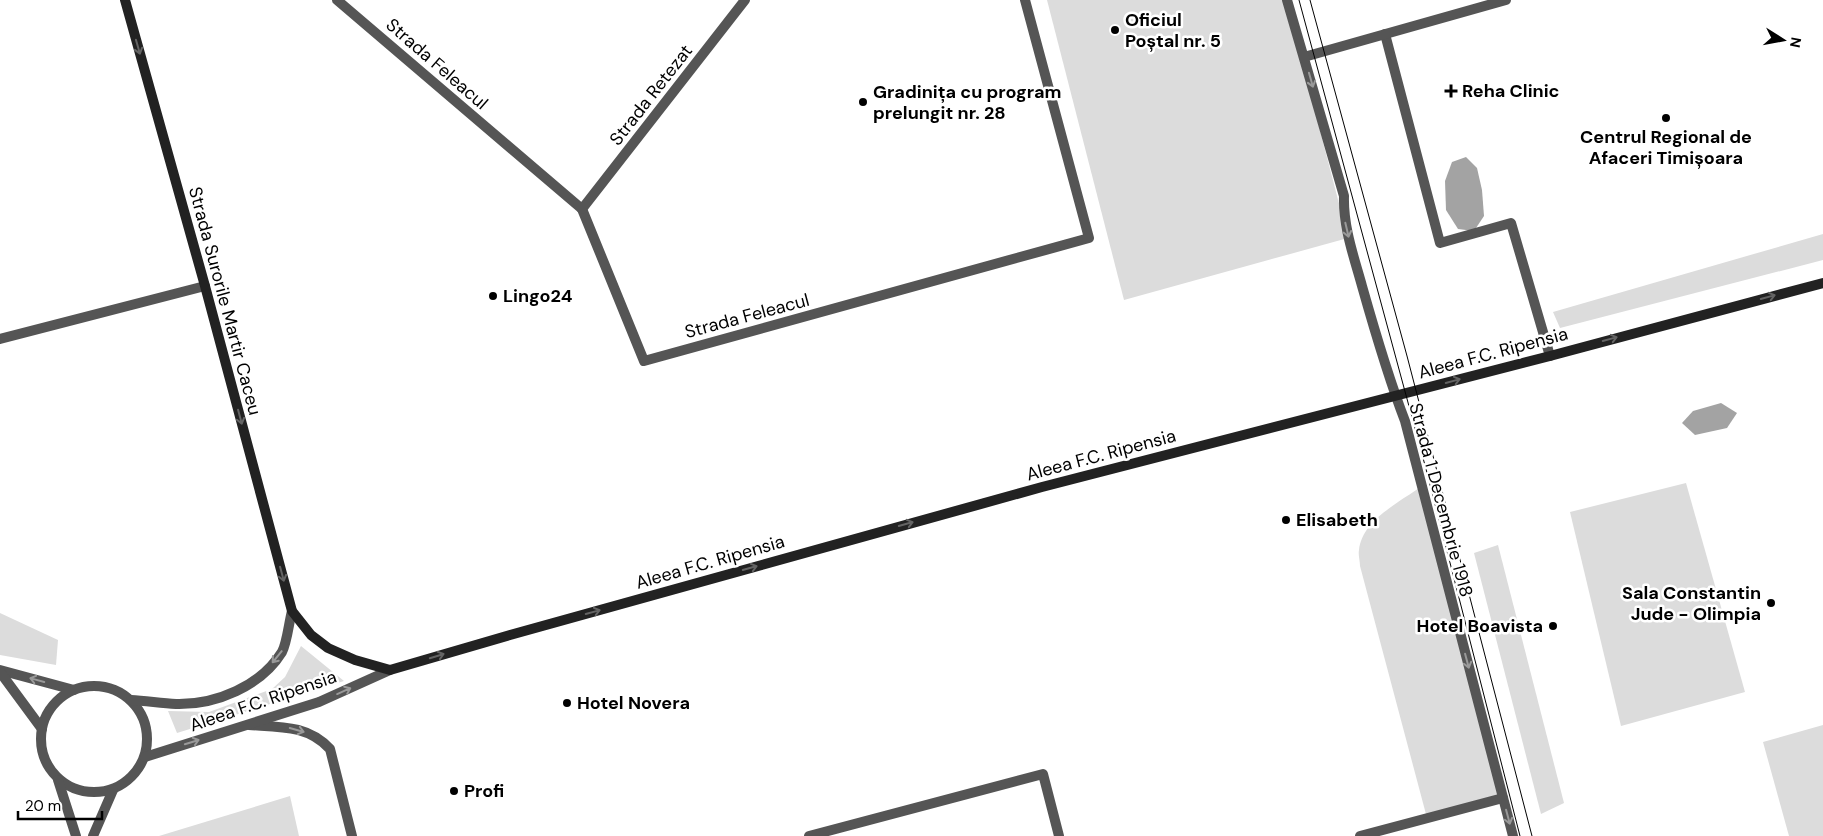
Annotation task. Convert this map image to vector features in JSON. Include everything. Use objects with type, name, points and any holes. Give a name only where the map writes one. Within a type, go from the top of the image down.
[{"type":"main road","name":"Strada Surorile Martir Caceu","points":[[125,0],[205,286],[292,611]]},
{"type":"main road","name":"Aleea F.C. Ripensia","points":[[292,611],[311,635],[328,648],[355,660],[390,670],[1042,487],[1550,356],[1823,283]]},
{"type":"street","name":"Strada Feleacul","points":[[338,0],[582,209],[644,361],[1089,238],[1025,0]]},
{"type":"street","name":"Strada Retezat","points":[[582,209],[745,0]]},
{"type":"street","name":"Strada 1 Decembrie 1918","points":[[1287,0],[1344,196],[1343,215],[1348,238],[1384,361],[1405,421],[1513,836]]},
{"type":"street","points":[[1304,57],[1506,0]]},
{"type":"street","points":[[1385,34],[1440,243],[1512,223],[1550,356]]},
{"type":"street","points":[[0,339],[205,286]]},
{"type":"street","name":"Aleea F.C. Ripensia","points":[[130,700],[178,704],[205,700],[235,692],[259,678],[283,651],[292,611]]},
{"type":"street","name":"Aleea F.C. Ripensia","points":[[145,757],[319,702],[390,670]]},
{"type":"street","points":[[0,671],[74,690]]},
{"type":"street","points":[[0,671],[42,728]]},
{"type":"street","points":[[58,780],[75,790],[94,793],[113,790],[132,777],[145,757],[148,742],[146,726],[140,712],[130,700],[114,689],[94,686],[74,690],[60,699],[48,712],[42,728],[41,747],[47,765],[58,780],[76,836]]},
{"type":"street","points":[[249,724],[295,728],[320,739],[330,749],[352,836]]},
{"type":"street","points":[[809,836],[1043,774],[1059,836]]},
{"type":"street","points":[[93,836],[113,790]]},
{"type":"street","points":[[1360,836],[1503,798]]},
{"type":"shaded area","points":[[1047,0],[1286,0],[1348,238],[1124,300]]},
{"type":"shaded area","points":[[1466,157],[1477,168],[1482,190],[1484,216],[1474,231],[1458,229],[1446,210],[1445,181],[1452,162]]},
{"type":"shaded area","points":[[1823,234],[1823,260],[1560,328],[1553,312]]},
{"type":"shaded area","points":[[1721,403],[1737,413],[1727,428],[1695,435],[1682,423],[1693,411]]},
{"type":"shaded area","points":[[1686,483],[1745,692],[1621,726],[1570,512]]},
{"type":"shaded area","points":[[1422,486],[1503,798],[1427,818],[1360,566],[1359,554],[1362,539],[1374,521],[1393,505]]},
{"type":"shaded area","points":[[1498,545],[1564,803],[1541,814],[1474,553]]},
{"type":"shaded area","points":[[0,613],[58,640],[56,665],[0,655]]},
{"type":"shaded area","points":[[301,646],[344,681],[177,733],[168,711],[209,712],[272,689],[285,677]]},
{"type":"shaded area","points":[[1823,725],[1823,836],[1789,836],[1763,742]]},
{"type":"shaded area","points":[[290,796],[299,836],[159,836]]},
{"type":"tram line","points":[[1299,0],[1426,469],[1520,836]]},
{"type":"tram line","points":[[1310,0],[1407,356],[1532,836]]},
{"type":"place","name":"Oficiul Poștal nr. 5","points":[[1115,30]]},
{"type":"place","name":"Reha Clinic","points":[[1451,91]]},
{"type":"place","name":"Gradinița cu program prelungit nr. 28","points":[[863,102]]},
{"type":"place","name":"Centrul Regional de Afaceri Timișoara","points":[[1666,118]]},
{"type":"place","name":"Lingo24","points":[[493,296]]},
{"type":"place","name":"Elisabeth","points":[[1286,520]]},
{"type":"place","name":"Sala Constantin Jude - Olimpia","points":[[1771,603]]},
{"type":"place","name":"Hotel Boavista","points":[[1553,626]]},
{"type":"place","name":"Hotel Novera","points":[[567,703]]},
{"type":"place","name":"Profi","points":[[454,791]]}]
